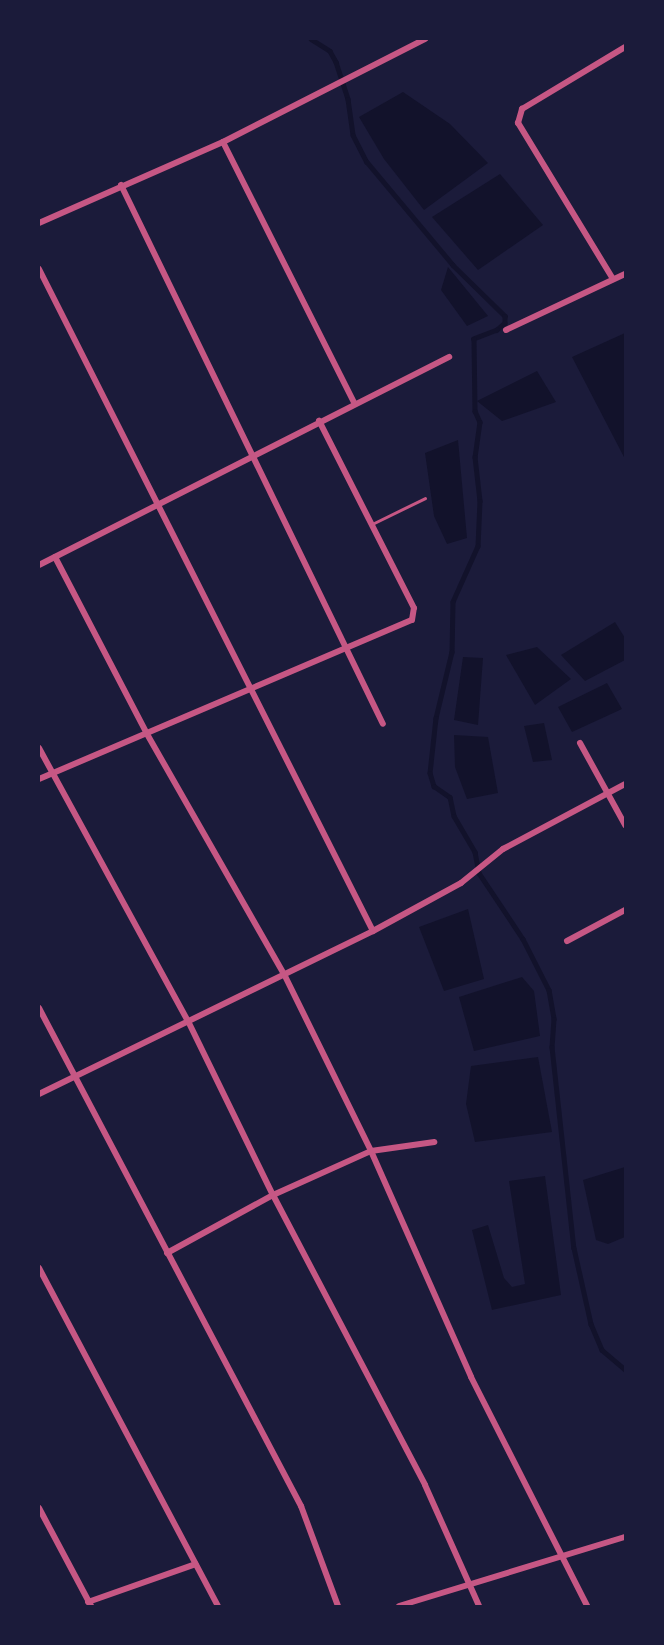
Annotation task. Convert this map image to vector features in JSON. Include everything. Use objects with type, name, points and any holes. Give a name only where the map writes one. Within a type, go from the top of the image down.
[{"type":"street","points":[[39,223],[223,142],[334,88],[425,39]]},
{"type":"street","points":[[613,279],[518,123],[522,109],[625,47]]},
{"type":"street","points":[[223,142],[355,404]]},
{"type":"street","points":[[121,186],[349,647],[383,724]]},
{"type":"street","points":[[39,269],[373,931]]},
{"type":"street","points":[[506,330],[625,274]]},
{"type":"street","points":[[39,565],[256,458],[319,421],[449,357]]},
{"type":"street","points":[[39,779],[251,691],[412,620],[415,614],[319,421]]},
{"type":"street","points":[[55,557],[147,734],[284,974],[371,1151],[471,1377],[587,1606]]},
{"type":"street","points":[[580,743],[625,825]]},
{"type":"street","points":[[39,748],[188,1021],[273,1195],[425,1485],[479,1606]]},
{"type":"street","points":[[39,1094],[373,931],[461,882],[503,849],[625,784]]},
{"type":"street","points":[[567,941],[625,910]]},
{"type":"street","points":[[39,1008],[301,1506],[338,1606]]},
{"type":"street","points":[[167,1253],[273,1195],[371,1151],[434,1142]]},
{"type":"street","points":[[39,1268],[218,1606]]},
{"type":"street","points":[[39,1508],[89,1604],[196,1564]]},
{"type":"street","points":[[399,1606],[625,1537]]},
{"type":"lane","points":[[372,524],[425,498]]},
{"type":"shaded area","points":[[403,92],[450,124],[488,163],[424,210],[384,159],[359,117]]},
{"type":"shaded area","points":[[500,174],[543,225],[478,270],[432,217]]},
{"type":"shaded area","points":[[448,267],[488,316],[467,326],[441,290]]},
{"type":"shaded area","points":[[625,333],[625,459],[572,357]]},
{"type":"shaded area","points":[[537,371],[556,402],[502,421],[477,401]]},
{"type":"shaded area","points":[[458,440],[467,538],[447,544],[434,516],[425,453]]},
{"type":"shaded area","points":[[615,622],[625,638],[625,660],[585,681],[561,655]]},
{"type":"shaded area","points":[[537,647],[571,679],[535,705],[506,655]]},
{"type":"shaded area","points":[[463,657],[483,658],[478,725],[454,720]]},
{"type":"shaded area","points":[[607,683],[622,709],[572,732],[558,707]]},
{"type":"shaded area","points":[[544,723],[552,760],[533,762],[524,726]]},
{"type":"shaded area","points":[[454,735],[488,737],[498,793],[467,799],[455,767]]},
{"type":"shaded area","points":[[468,909],[484,979],[444,991],[419,927]]},
{"type":"shaded area","points":[[522,977],[534,991],[540,1036],[474,1051],[459,997]]},
{"type":"shaded area","points":[[538,1057],[552,1132],[475,1142],[466,1104],[471,1066]]},
{"type":"shaded area","points":[[625,1167],[625,1237],[608,1244],[596,1240],[583,1180]]},
{"type":"shaded area","points":[[545,1176],[561,1295],[492,1310],[472,1230],[488,1225],[504,1278],[512,1287],[525,1284],[509,1181]]},
{"type":"waterway","points":[[311,39],[330,51],[336,62],[348,99],[353,135],[367,162],[453,265],[505,316],[505,323],[497,330],[474,339],[475,411],[480,422],[475,457],[480,501],[478,546],[453,602],[452,652],[436,718],[430,773],[434,786],[450,797],[454,816],[475,852],[479,873],[523,939],[549,990],[554,1019],[552,1047],[574,1248],[591,1324],[602,1350],[625,1369]]}]
